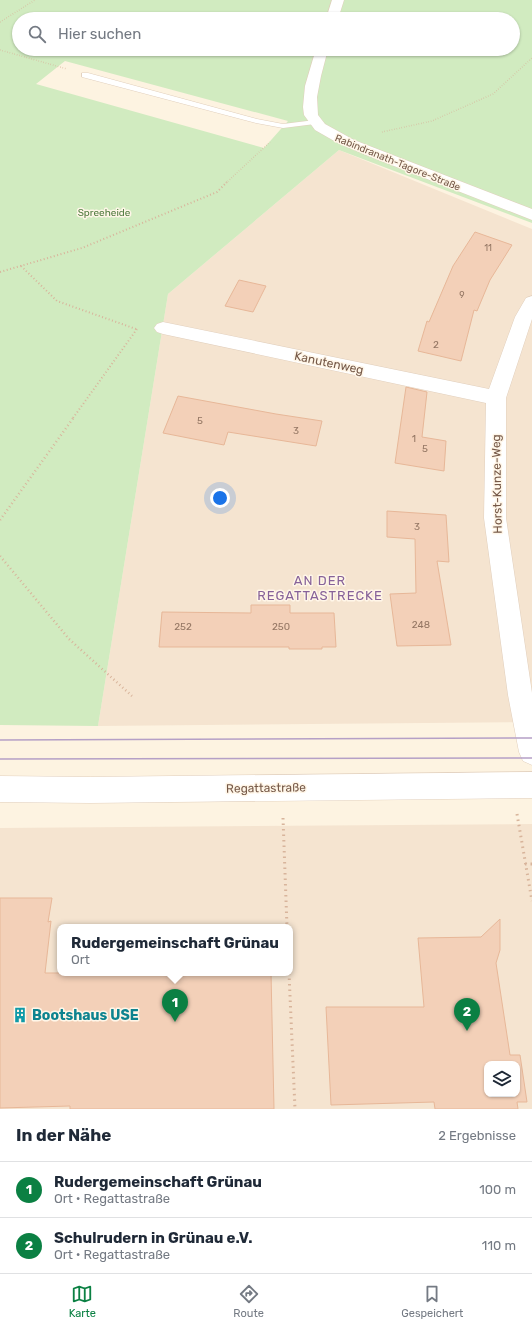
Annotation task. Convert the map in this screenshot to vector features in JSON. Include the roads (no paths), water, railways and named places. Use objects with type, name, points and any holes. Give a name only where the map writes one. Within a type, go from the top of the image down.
[{"type":"street","points":[[334,12],[338,0]]},
{"type":"street","points":[[314,122],[311,113],[310,97],[313,77],[320,56]]},
{"type":"street","name":"Rabindranath-Tagore-Straße","points":[[314,122],[334,136],[352,144],[532,215]]},
{"type":"street","name":"Horst-Kunze-Weg","points":[[532,302],[524,317],[496,398],[495,518],[520,695],[532,752]]},
{"type":"street","name":"Kanutenweg","points":[[163,328],[496,398]]},
{"type":"street","name":"Regattastraße","points":[[0,789],[90,790],[522,786]]},
{"type":"lane","points":[[85,75],[256,121],[283,126],[314,122]]},
{"type":"tram line","points":[[0,740],[532,738]]},
{"type":"tram line","points":[[0,759],[532,758]]},
{"type":"place","name":"Bootshaus USE","points":[[20,1015]]},
{"type":"place","name":"Rudergemeinschaft Grünau","points":[[175,1022]]},
{"type":"place","name":"Schulrudern in Grünau e.V.","points":[[467,1031]]},
{"type":"district","name":"AN DER REGATTASTRECKE","points":[[320,588]]},
{"type":"park label","name":"Spreeheide","points":[[104,212]]}]
